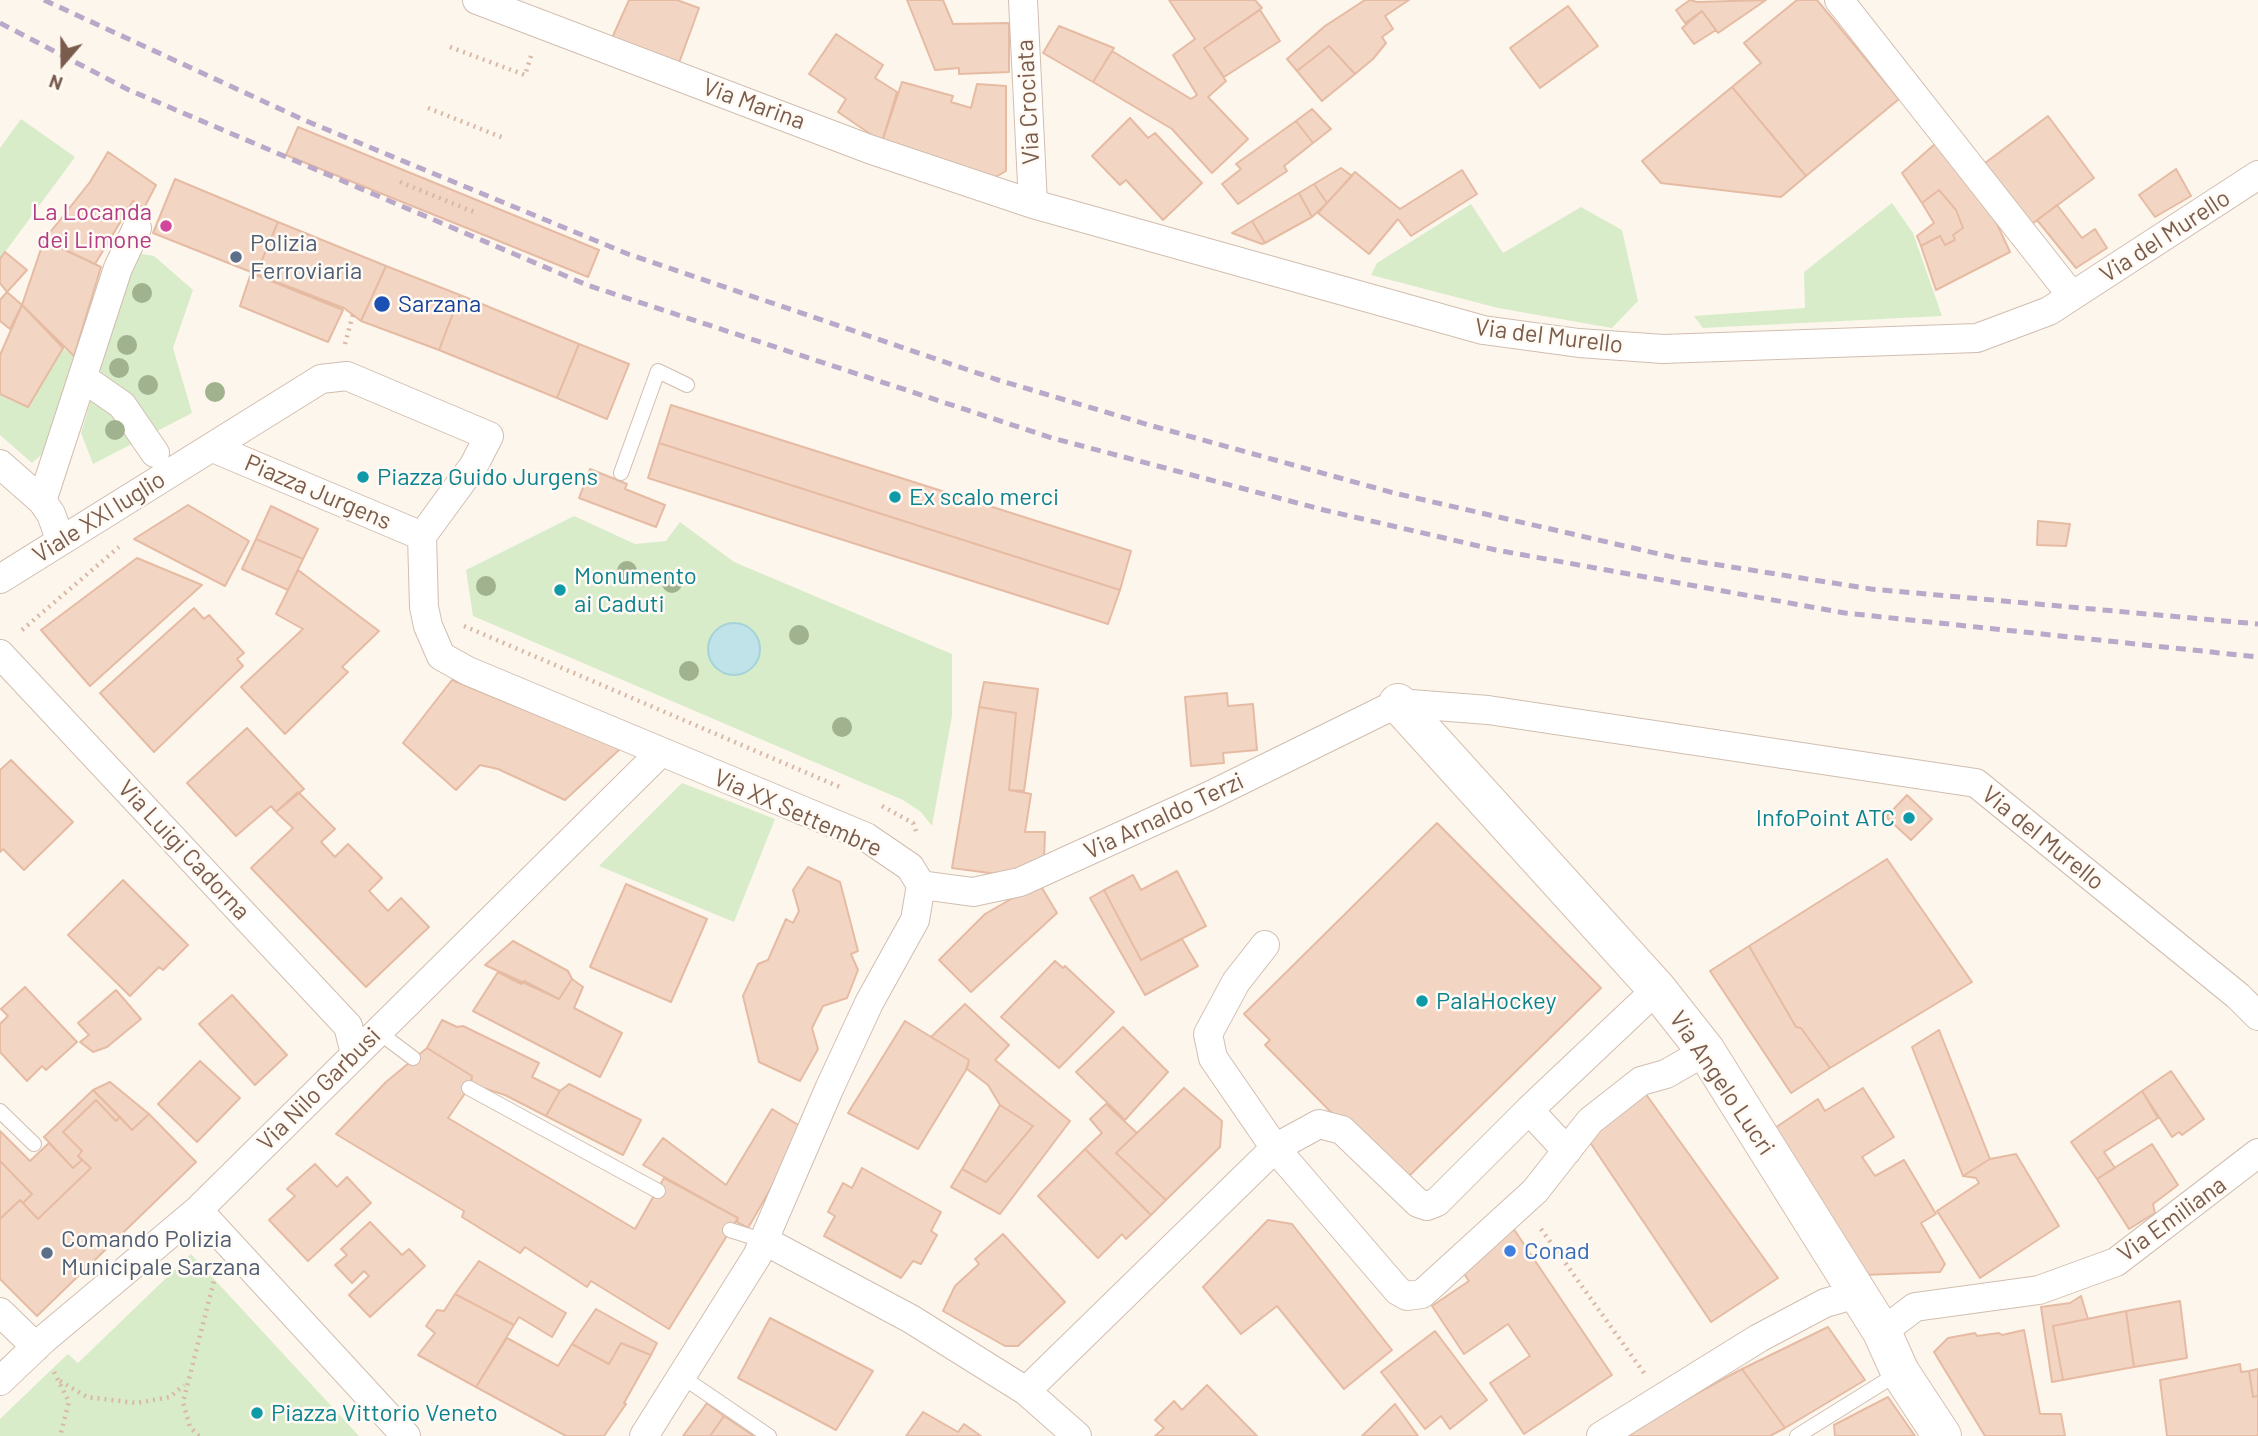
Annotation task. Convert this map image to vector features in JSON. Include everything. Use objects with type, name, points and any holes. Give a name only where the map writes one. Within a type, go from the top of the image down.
[{"type":"street","name":"Via Marina","points":[[477,0],[869,149],[1033,204]]},
{"type":"street","name":"Via Crociata","points":[[1023,0],[1033,204]]},
{"type":"street","name":"Via del Murello","points":[[1839,0],[2072,296]]},
{"type":"street","name":"Via del Murello","points":[[1033,204],[1483,330],[1579,343],[1663,349],[1977,338],[2049,311],[2258,175]]},
{"type":"street","points":[[42,501],[118,268],[137,228]]},
{"type":"street","points":[[206,452],[321,379],[347,376],[489,436],[474,465],[422,536]]},
{"type":"street","points":[[83,378],[122,405],[155,453]]},
{"type":"street","name":"Piazza Jurgens","points":[[206,452],[422,536]]},
{"type":"street","name":"Viale XXI luglio","points":[[0,579],[206,452]]},
{"type":"street","points":[[0,464],[42,501],[51,514],[60,540]]},
{"type":"street","name":"Via XX Settembre","points":[[422,536],[424,607],[428,626],[441,656],[468,671],[660,753],[866,837],[916,876]]},
{"type":"street","name":"Via Luigi Cadorna","points":[[0,654],[348,1027],[355,1053]]},
{"type":"street","name":"Via del Murello","points":[[1398,703],[1488,710],[1976,783],[2238,996],[2258,1016]]},
{"type":"street","name":"Via Arnaldo Terzi","points":[[916,876],[973,892],[1020,882],[1209,796],[1398,703]]},
{"type":"street","name":"Via Angelo Lucri","points":[[1398,703],[1657,989],[1706,1051],[1882,1332],[1900,1372],[1942,1436]]},
{"type":"street","name":"Via Nilo Garbusi","points":[[198,1210],[660,753]]},
{"type":"street","points":[[644,1436],[765,1241],[830,1087],[869,1003],[915,920],[916,876]]},
{"type":"street","points":[[1265,945],[1236,982],[1208,1034],[1213,1058],[1275,1148],[1398,1291],[1408,1296],[1422,1294],[1545,1181],[1590,1121],[1641,1081],[1666,1074],[1706,1051]]},
{"type":"street","points":[[1026,1391],[1275,1148],[1319,1124],[1342,1130],[1419,1203],[1427,1206],[1437,1202],[1529,1110],[1657,989]]},
{"type":"street","name":"Via del Murello","points":[[2238,996],[2258,1029]]},
{"type":"street","points":[[1529,1110],[1567,1151]]},
{"type":"street","name":"Via Emiliana","points":[[1882,1332],[1915,1307],[2039,1290],[2116,1262],[2258,1153]]},
{"type":"street","points":[[0,1381],[44,1358],[198,1210],[406,1436]]},
{"type":"street","points":[[765,1241],[911,1319],[1026,1391],[1077,1436]]},
{"type":"street","points":[[1601,1436],[1661,1396],[1759,1338],[1825,1303],[1856,1294]]},
{"type":"street","points":[[0,1312],[44,1358]]},
{"type":"lane","points":[[621,473],[658,371],[687,385]]},
{"type":"lane","points":[[377,1031],[414,1058]]},
{"type":"lane","points":[[469,1088],[658,1191]]},
{"type":"lane","points":[[0,1111],[34,1144]]},
{"type":"lane","points":[[730,1230],[765,1241]]},
{"type":"lane","points":[[1797,1436],[1900,1372]]},
{"type":"lane","points":[[681,1376],[769,1436]]},
{"type":"path","points":[[450,47],[525,75]]},
{"type":"path","points":[[428,108],[506,139]]},
{"type":"path","points":[[400,182],[474,212]]},
{"type":"path","points":[[342,355],[353,314]]},
{"type":"path","points":[[20,631],[101,561]]},
{"type":"path","points":[[460,624],[850,792]]},
{"type":"path","points":[[876,803],[914,823],[921,842],[916,876]]},
{"type":"path","points":[[1522,1202],[1661,1396]]},
{"type":"path","points":[[199,1436],[190,1427],[183,1402],[185,1385],[225,1239]]},
{"type":"path","points":[[44,1358],[60,1381],[69,1402],[60,1436]]},
{"type":"path","points":[[60,1381],[88,1397],[136,1403],[170,1396],[185,1385]]},
{"type":"green space","points":[[21,119],[75,157],[0,259],[0,148]]},
{"type":"green space","points":[[1892,203],[1913,233],[1942,316],[1703,328],[1694,316],[1805,308],[1804,272]]},
{"type":"green space","points":[[1471,204],[1503,253],[1581,207],[1622,230],[1638,301],[1612,328],[1498,308],[1371,275],[1377,263]]},
{"type":"green space","points":[[135,253],[154,256],[193,290],[173,348],[192,413],[93,464],[81,433]]},
{"type":"green space","points":[[63,348],[74,356],[49,448],[32,463],[0,435],[0,394],[28,407]]},
{"type":"green space","points":[[574,516],[635,544],[666,541],[680,522],[734,562],[952,654],[952,716],[932,826],[921,812],[903,800],[473,616],[466,570]]},
{"type":"green space","points":[[682,783],[775,819],[734,922],[599,866]]},
{"type":"green space","points":[[191,1254],[359,1436],[0,1436],[0,1419],[52,1369],[68,1354],[78,1363]]},
{"type":"water","points":[[734,623],[744,625],[752,631],[758,639],[758,659],[752,667],[744,673],[734,675],[724,673],[716,667],[710,659],[708,649],[710,639],[716,631],[724,625]]},
{"type":"building","points":[[629,0],[677,0],[699,8],[679,63],[612,38]]},
{"type":"building","points":[[907,0],[943,0],[953,24],[1009,23],[1009,72],[959,74],[959,68],[935,70]]},
{"type":"building","points":[[1169,0],[1255,0],[1262,8],[1204,48],[1226,81],[1208,97],[1248,139],[1212,173],[1172,129],[1093,82],[1112,51],[1191,99],[1197,95],[1173,55],[1195,39]]},
{"type":"building","points":[[1365,0],[1409,0],[1385,16],[1393,29],[1382,37],[1386,43],[1373,59],[1355,74],[1329,46],[1297,71],[1287,59],[1325,26]]},
{"type":"building","points":[[1690,0],[1766,0],[1718,33],[1702,11],[1685,23],[1676,10]]},
{"type":"building","points":[[1797,0],[1817,0],[1899,99],[1806,176],[1732,87],[1761,63],[1744,43]]},
{"type":"building","points":[[1568,6],[1598,46],[1540,88],[1510,48]]},
{"type":"building","points":[[1260,10],[1280,41],[1224,77],[1204,48]]},
{"type":"building","points":[[1702,11],[1716,30],[1694,44],[1682,28]]},
{"type":"building","points":[[1059,26],[1114,48],[1093,82],[1043,53]]},
{"type":"building","points":[[836,34],[883,65],[875,78],[897,92],[882,142],[838,112],[846,99],[809,74]]},
{"type":"building","points":[[1329,46],[1355,74],[1322,101],[1297,71]]},
{"type":"building","points":[[902,82],[953,96],[951,102],[971,108],[977,84],[1006,86],[1006,171],[992,179],[882,142]]},
{"type":"building","points":[[1732,87],[1806,176],[1781,197],[1661,183],[1642,161]]},
{"type":"building","points":[[1312,109],[1331,129],[1313,143],[1296,121]]},
{"type":"building","points":[[2048,116],[2094,178],[2032,224],[1985,163]]},
{"type":"building","points":[[1130,118],[1148,138],[1155,133],[1202,183],[1163,220],[1126,180],[1120,185],[1092,156]]},
{"type":"building","points":[[1296,121],[1313,143],[1284,166],[1287,171],[1238,204],[1222,184],[1241,169],[1236,164]]},
{"type":"building","points":[[298,127],[599,250],[588,277],[286,155]]},
{"type":"building","points":[[1935,144],[1976,191],[1997,224],[2010,252],[1936,290],[1921,246],[1940,236],[1945,245],[1955,240],[1953,235],[1963,228],[1956,210],[1939,190],[1922,203],[1902,173]]},
{"type":"building","points":[[108,152],[156,185],[144,208],[133,201],[95,264],[44,240],[90,182]]},
{"type":"building","points":[[1341,168],[1352,176],[1327,203],[1314,184]]},
{"type":"building","points":[[2176,169],[2191,196],[2155,217],[2139,195]]},
{"type":"building","points":[[1462,170],[1477,194],[1411,236],[1398,219],[1369,254],[1318,213],[1355,172],[1400,209]]},
{"type":"building","points":[[175,179],[278,222],[256,274],[153,233]]},
{"type":"building","points":[[1314,184],[1327,203],[1312,217],[1299,193]]},
{"type":"building","points":[[1939,190],[1956,210],[1963,228],[1953,235],[1955,240],[1945,245],[1940,236],[1921,246],[1917,236],[1934,223],[1922,203]]},
{"type":"building","points":[[1299,193],[1312,217],[1265,243],[1252,221]]},
{"type":"building","points":[[2057,205],[2082,238],[2095,229],[2107,248],[2076,268],[2037,220]]},
{"type":"building","points":[[1252,221],[1265,243],[1232,233]]},
{"type":"building","points":[[278,222],[386,266],[361,321],[344,308],[256,274]]},
{"type":"building","points":[[44,240],[101,267],[74,356],[22,305]]},
{"type":"building","points":[[5,252],[27,270],[7,292],[0,283],[0,259]]},
{"type":"building","points":[[386,266],[460,295],[439,350],[361,321]]},
{"type":"building","points":[[251,273],[343,310],[328,342],[240,306]]},
{"type":"building","points":[[7,292],[22,305],[10,329],[0,321],[0,300]]},
{"type":"building","points":[[460,295],[579,344],[557,398],[439,350]]},
{"type":"building","points":[[22,305],[63,348],[28,407],[0,394],[0,355]]},
{"type":"building","points":[[579,344],[629,364],[607,419],[557,398]]},
{"type":"building","name":"Ex scalo merci","points":[[671,405],[1131,551],[1120,590],[659,443]]},
{"type":"building","points":[[659,443],[1120,590],[1108,624],[648,478]]},
{"type":"building","points":[[590,469],[627,484],[625,489],[665,505],[656,527],[579,498]]},
{"type":"building","points":[[188,505],[249,541],[225,586],[134,539]]},
{"type":"building","points":[[271,506],[318,529],[303,559],[256,539]]},
{"type":"building","points":[[2038,521],[2070,524],[2066,546],[2037,545]]},
{"type":"building","points":[[256,539],[303,559],[288,590],[242,569]]},
{"type":"building","points":[[137,558],[202,585],[90,686],[41,630]]},
{"type":"building","points":[[298,570],[379,631],[342,667],[348,672],[285,734],[241,687],[303,629],[276,614]]},
{"type":"building","points":[[194,608],[204,619],[209,615],[244,653],[237,659],[243,666],[154,752],[100,693]]},
{"type":"building","points":[[452,680],[620,749],[565,800],[498,769],[480,765],[456,790],[403,743]]},
{"type":"building","points":[[984,682],[1038,689],[1024,791],[1009,790],[1016,713],[979,707]]},
{"type":"building","points":[[1227,693],[1228,706],[1253,704],[1257,750],[1223,753],[1224,763],[1191,766],[1185,697]]},
{"type":"building","points":[[979,707],[1016,713],[1009,790],[1031,794],[1025,832],[1045,832],[1044,860],[1012,876],[952,868]]},
{"type":"building","points":[[247,728],[304,789],[276,812],[271,806],[236,836],[187,783]]},
{"type":"building","points":[[11,760],[73,822],[24,870],[3,849],[0,852],[0,770]]},
{"type":"building","points":[[298,792],[335,829],[321,842],[335,857],[348,844],[382,878],[369,891],[388,911],[401,898],[429,927],[366,987],[251,868],[293,828],[276,812]]},
{"type":"building","name":"InfoPoint ATC","points":[[1907,795],[1932,819],[1911,840],[1886,817]]},
{"type":"building","name":"PalaHockey","points":[[1437,823],[1601,988],[1406,1179],[1378,1160],[1265,1045],[1270,1040],[1244,1014]]},
{"type":"building","points":[[1887,859],[1972,982],[1830,1068],[1801,1028],[1796,1027],[1749,946]]},
{"type":"building","points":[[808,867],[840,882],[858,951],[851,954],[858,970],[847,998],[823,1006],[812,1028],[818,1049],[800,1081],[759,1062],[743,996],[758,964],[768,960],[786,919],[793,923],[799,911],[793,890]]},
{"type":"building","points":[[1177,871],[1206,926],[1141,960],[1104,890],[1133,875],[1141,890]]},
{"type":"building","points":[[123,880],[188,945],[163,970],[159,967],[130,996],[68,935]]},
{"type":"building","points":[[1039,883],[1057,913],[971,992],[939,960],[985,914]]},
{"type":"building","points":[[626,884],[707,919],[671,1002],[590,967]]},
{"type":"building","points":[[1104,890],[1141,960],[1182,939],[1198,966],[1145,995],[1090,898]]},
{"type":"building","points":[[513,941],[568,971],[572,979],[559,999],[485,965]]},
{"type":"building","points":[[1749,946],[1796,1027],[1801,1028],[1830,1068],[1791,1093],[1710,971]]},
{"type":"building","points":[[1055,961],[1063,968],[1065,966],[1114,1012],[1059,1068],[1001,1017]]},
{"type":"building","points":[[498,972],[521,984],[524,981],[559,999],[572,979],[583,987],[574,1008],[622,1033],[600,1077],[473,1011]]},
{"type":"building","points":[[25,987],[77,1042],[46,1070],[42,1066],[27,1081],[0,1052],[0,1024],[8,1016],[1,1009]]},
{"type":"building","points":[[116,990],[141,1019],[107,1047],[93,1052],[80,1042],[89,1035],[78,1023]]},
{"type":"building","points":[[232,995],[287,1055],[255,1085],[199,1024]]},
{"type":"building","points":[[965,1004],[1009,1045],[995,1060],[1070,1121],[1000,1214],[951,1187],[962,1169],[986,1182],[1033,1126],[1000,1105],[988,1085],[967,1069],[969,1060],[931,1037]]},
{"type":"building","points":[[442,1020],[457,1027],[463,1026],[539,1063],[532,1077],[560,1091],[546,1116],[505,1095],[471,1084],[472,1076],[427,1048]]},
{"type":"building","points":[[905,1021],[969,1060],[966,1070],[918,1149],[848,1113]]},
{"type":"building","points":[[1123,1027],[1168,1072],[1125,1120],[1076,1072]]},
{"type":"building","points":[[1939,1030],[1990,1159],[1963,1176],[1912,1047]]},
{"type":"building","points":[[427,1048],[472,1076],[470,1086],[448,1118],[635,1229],[664,1178],[738,1218],[669,1329],[591,1281],[587,1287],[525,1247],[520,1253],[462,1217],[464,1211],[336,1134],[386,1082]]},
{"type":"building","points":[[200,1061],[240,1098],[197,1142],[158,1104]]},
{"type":"building","points":[[2171,1071],[2204,1119],[2182,1135],[2179,1132],[2172,1137],[2142,1091]]},
{"type":"building","points":[[110,1082],[149,1114],[132,1130],[93,1090]]},
{"type":"building","points":[[569,1084],[641,1120],[623,1155],[546,1116],[560,1091]]},
{"type":"building","points":[[1640,1086],[1778,1278],[1711,1322],[1585,1135]]},
{"type":"building","points":[[1184,1088],[1222,1121],[1220,1147],[1166,1200],[1116,1153]]},
{"type":"building","points":[[1863,1088],[1894,1137],[1862,1157],[1875,1176],[1904,1160],[1936,1214],[1921,1223],[1945,1264],[1940,1272],[1863,1275],[1766,1134],[1818,1099],[1825,1111]]},
{"type":"building","points":[[93,1090],[120,1117],[116,1121],[96,1100],[63,1132],[82,1151],[78,1156],[82,1160],[73,1168],[44,1137]]},
{"type":"building","points":[[2142,1091],[2158,1118],[2104,1152],[2115,1168],[2097,1179],[2071,1142]]},
{"type":"building","points":[[96,1100],[116,1121],[120,1117],[132,1130],[149,1114],[196,1162],[37,1316],[0,1279],[0,1219],[20,1200],[38,1219],[91,1168],[78,1156],[82,1151],[63,1132]]},
{"type":"building","points":[[1106,1104],[1137,1133],[1116,1153],[1166,1200],[1151,1215],[1085,1149],[1102,1133],[1090,1119]]},
{"type":"building","points":[[1000,1105],[1033,1126],[986,1182],[962,1169]]},
{"type":"building","points":[[772,1109],[805,1129],[748,1228],[737,1222],[738,1218],[643,1165],[663,1138],[726,1185]]},
{"type":"building","points":[[0,1131],[30,1161],[49,1143],[73,1168],[82,1160],[91,1168],[38,1219],[23,1203],[32,1194],[0,1161]]},
{"type":"building","points":[[2152,1144],[2178,1185],[2153,1204],[2155,1213],[2129,1229],[2097,1179]]},
{"type":"building","points":[[1085,1149],[1151,1215],[1126,1239],[1122,1234],[1098,1258],[1038,1196]]},
{"type":"building","points":[[2016,1154],[2059,1226],[1980,1278],[1937,1211],[1979,1183],[1976,1178],[1963,1176],[1990,1159]]},
{"type":"building","points":[[0,1161],[32,1194],[23,1203],[20,1200],[0,1219]]},
{"type":"building","points":[[315,1164],[337,1187],[347,1177],[371,1203],[308,1261],[269,1220],[295,1196],[287,1189]]},
{"type":"building","points":[[862,1168],[941,1212],[931,1231],[937,1235],[921,1264],[913,1261],[901,1278],[824,1236],[835,1216],[828,1212],[843,1183],[852,1188]]},
{"type":"building","points":[[1268,1220],[1292,1224],[1392,1350],[1344,1389],[1277,1306],[1241,1334],[1203,1287]]},
{"type":"building","points":[[370,1222],[402,1255],[409,1249],[425,1266],[370,1317],[349,1295],[369,1276],[364,1271],[352,1283],[335,1265],[347,1255],[341,1249]]},
{"type":"building","points":[[1513,1228],[1612,1375],[1524,1434],[1490,1383],[1530,1356],[1508,1324],[1464,1354],[1432,1306],[1469,1281],[1458,1265]]},
{"type":"building","points":[[1003,1234],[1065,1302],[1018,1346],[1005,1346],[943,1311],[955,1286],[979,1264],[975,1259]]},
{"type":"building","points":[[479,1261],[566,1313],[552,1337],[519,1317],[514,1325],[455,1294]]},
{"type":"building","points":[[455,1294],[514,1325],[476,1387],[418,1355],[435,1333],[426,1326],[437,1310],[444,1311]]},
{"type":"building","points":[[2081,1296],[2088,1319],[2053,1326],[2063,1380],[2052,1382],[2041,1307],[2070,1303]]},
{"type":"building","points":[[2180,1301],[2187,1358],[2134,1367],[2126,1311]]},
{"type":"building","points":[[596,1309],[657,1343],[651,1355],[621,1343],[609,1364],[572,1344]]},
{"type":"building","points":[[2126,1311],[2134,1367],[2063,1380],[2053,1326]]},
{"type":"building","points":[[770,1318],[873,1371],[836,1430],[738,1378]]},
{"type":"building","points":[[1828,1327],[1865,1380],[1785,1428],[1742,1369]]},
{"type":"building","points":[[2024,1330],[2040,1414],[2061,1414],[2065,1436],[1985,1436],[1934,1352],[1948,1338],[1975,1333],[1977,1336],[1999,1333],[2002,1335]]},
{"type":"building","points":[[1435,1331],[1487,1400],[1450,1429],[1441,1416],[1425,1429],[1381,1372]]},
{"type":"building","points":[[507,1338],[558,1366],[572,1344],[609,1364],[621,1343],[651,1355],[624,1403],[626,1404],[604,1436],[566,1436],[476,1387]]},
{"type":"building","points":[[2240,1364],[2241,1372],[2249,1371],[2253,1397],[2258,1396],[2258,1436],[2167,1436],[2160,1380]]},
{"type":"building","points":[[1742,1369],[1785,1428],[1770,1436],[1628,1436],[1627,1431]]},
{"type":"building","points":[[2258,1369],[2258,1396],[2253,1397],[2249,1371]]},
{"type":"building","points":[[1207,1385],[1257,1436],[1155,1436],[1164,1428],[1155,1420],[1174,1401],[1182,1410]]},
{"type":"building","points":[[1888,1397],[1915,1436],[1835,1436],[1834,1425]]},
{"type":"building","points":[[707,1403],[724,1416],[710,1436],[683,1436]]},
{"type":"building","points":[[1395,1404],[1418,1436],[1362,1436]]},
{"type":"building","points":[[923,1412],[958,1432],[964,1424],[981,1436],[906,1436]]},
{"type":"building","points":[[724,1416],[754,1436],[710,1436]]},
{"type":"railway","points":[[44,0],[304,120],[628,254],[995,379],[1149,425],[1394,493],[1681,559],[1871,589],[2258,624]]},
{"type":"railway","points":[[0,23],[129,90],[587,285],[1052,438],[1324,510],[1496,550],[1845,613],[2258,657]]},
{"type":"place","name":"La Locanda dei Limone","points":[[166,226]]},
{"type":"place","name":"Polizia Ferroviaria","points":[[236,257]]},
{"type":"place","name":"Sarzana","points":[[382,304]]},
{"type":"place","name":"Piazza Guido Jurgens","points":[[363,477]]},
{"type":"place","name":"Ex scalo merci","points":[[895,497]]},
{"type":"place","name":"Monumento ai Caduti","points":[[560,590]]},
{"type":"place","name":"InfoPoint ATC","points":[[1909,818]]},
{"type":"place","name":"PalaHockey","points":[[1422,1001]]},
{"type":"place","name":"Conad","points":[[1510,1251]]},
{"type":"place","name":"Comando Polizia Municipale Sarzana","points":[[47,1253]]},
{"type":"place","name":"Piazza Vittorio Veneto","points":[[257,1413]]}]
